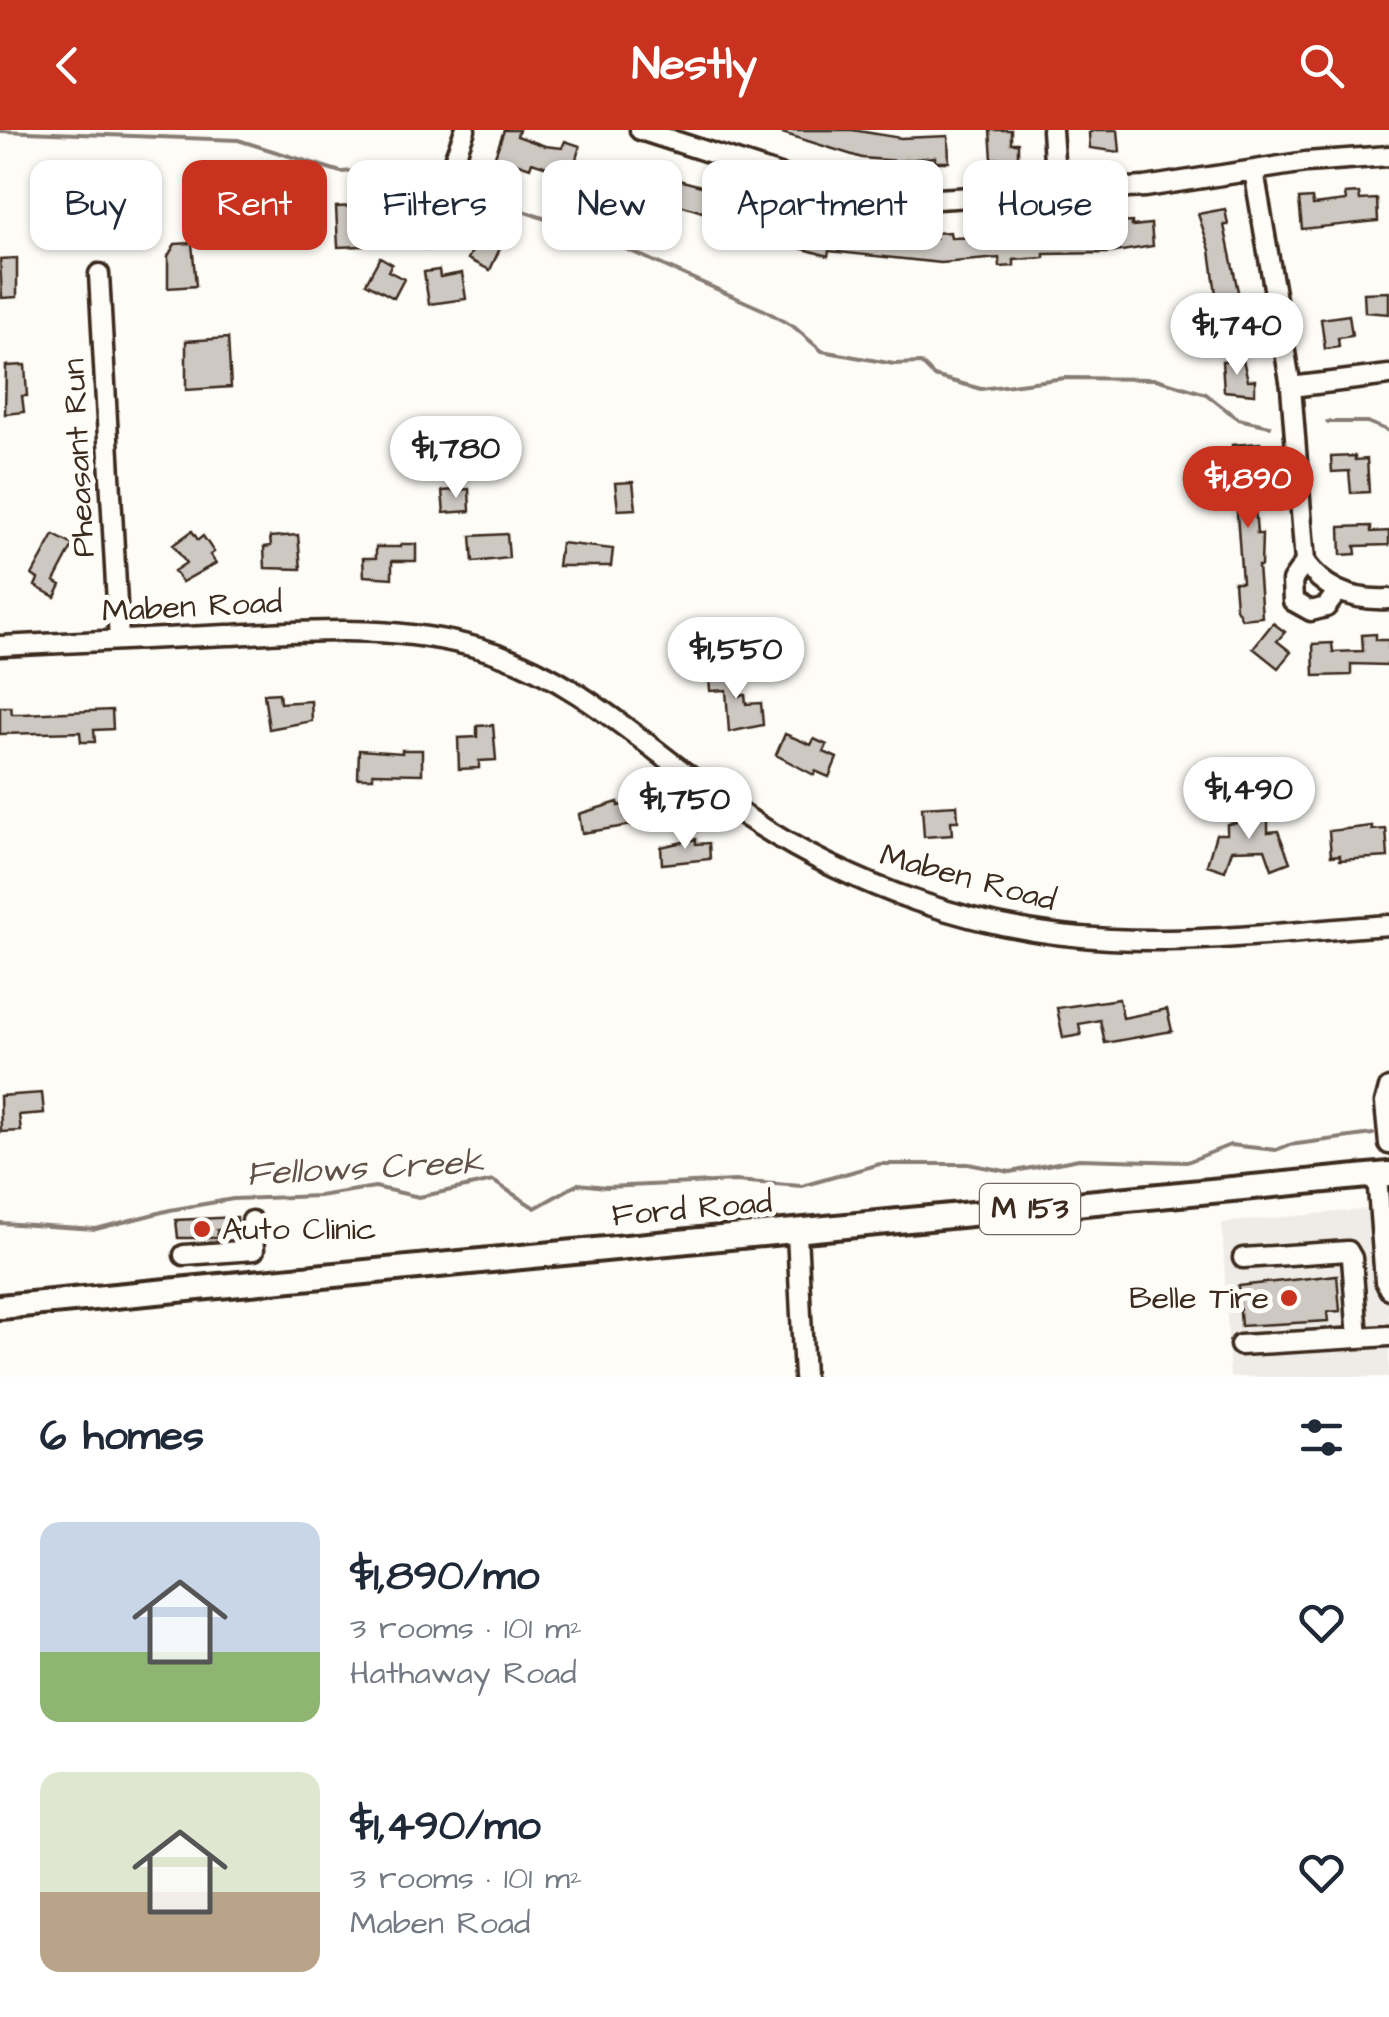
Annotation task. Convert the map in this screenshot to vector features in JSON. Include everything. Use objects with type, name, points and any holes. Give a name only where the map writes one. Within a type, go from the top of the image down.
[{"type":"main road","name":"Ford Road","points":[[0,1307],[1383,1175]]},
{"type":"street","points":[[454,160],[465,130]]},
{"type":"street","points":[[640,130],[849,194],[919,200],[963,197]]},
{"type":"street","points":[[1052,130],[1054,160]]},
{"type":"street","points":[[1128,188],[1330,159],[1389,156]]},
{"type":"street","points":[[1254,171],[1291,387],[1305,562],[1316,578],[1338,591],[1372,600],[1389,599]]},
{"type":"street","name":"Pheasant Run","points":[[99,274],[119,640]]},
{"type":"street","points":[[1291,387],[1389,375]]},
{"type":"street","points":[[1305,562],[1292,582],[1293,601],[1311,611],[1326,607],[1338,591]]},
{"type":"street","name":"Maben Road","points":[[0,646],[358,630],[423,636],[484,650],[529,666],[570,689],[741,814],[829,866],[927,904],[1007,924],[1110,939],[1389,925]]},
{"type":"street","points":[[1389,1088],[1385,1103],[1389,1144]]},
{"type":"street","points":[[1383,1175],[1385,1281],[1389,1290]]},
{"type":"street","points":[[252,1222],[256,1283]]},
{"type":"street","points":[[797,1233],[804,1377]]},
{"type":"street","points":[[184,1256],[254,1250]]},
{"type":"street","points":[[1242,1258],[1348,1251],[1352,1258],[1358,1338]]},
{"type":"street","points":[[212,1253],[215,1287]]},
{"type":"street","points":[[1240,1345],[1389,1336]]},
{"type":"shaded area","points":[[1389,1207],[1389,1377],[1230,1377],[1222,1223]]},
{"type":"building","points":[[504,130],[519,130],[517,136],[545,146],[562,148],[565,141],[580,146],[576,160],[542,160],[542,165],[532,162],[530,168],[522,165],[522,160],[495,156]]},
{"type":"building","points":[[852,130],[901,138],[948,136],[949,162],[935,157],[862,158],[782,133]]},
{"type":"building","points":[[990,130],[1011,130],[1011,143],[1018,143],[1018,157],[992,159]]},
{"type":"building","points":[[1118,130],[1120,152],[1090,148],[1089,133]]},
{"type":"building","points":[[682,181],[702,186],[702,212],[682,206]]},
{"type":"building","points":[[1359,193],[1360,200],[1377,199],[1378,221],[1302,229],[1299,199],[1312,198],[1313,205],[1346,201],[1345,194]]},
{"type":"building","points":[[347,206],[347,247],[338,247],[336,207]]},
{"type":"building","points":[[1225,209],[1228,225],[1224,225],[1247,334],[1222,339],[1210,250],[1198,214]]},
{"type":"building","points":[[1128,222],[1132,226],[1151,224],[1153,246],[1128,250]]},
{"type":"building","points":[[943,232],[950,232],[951,238],[963,238],[963,250],[1128,250],[1044,254],[1044,258],[1014,260],[1014,266],[1000,267],[999,258],[941,263],[829,251],[828,256],[807,250],[943,250]]},
{"type":"building","points":[[175,244],[182,244],[182,250],[193,250],[196,286],[168,288],[168,256]]},
{"type":"building","points":[[472,250],[499,250],[490,270],[468,259]]},
{"type":"building","points":[[380,257],[392,264],[388,271],[404,279],[394,298],[366,283]]},
{"type":"building","points":[[17,258],[17,297],[2,298],[0,259]]},
{"type":"building","points":[[439,270],[440,277],[462,273],[466,299],[429,304],[424,272]]},
{"type":"building","points":[[1389,292],[1389,314],[1365,312],[1364,293]]},
{"type":"building","points":[[1349,315],[1352,336],[1338,338],[1339,347],[1325,349],[1321,319]]},
{"type":"building","points":[[228,338],[231,387],[186,390],[186,341]]},
{"type":"building","points":[[1243,360],[1248,380],[1255,380],[1255,394],[1224,391],[1222,361]]},
{"type":"building","points":[[25,365],[24,412],[5,414],[6,366]]},
{"type":"building","points":[[1260,443],[1260,455],[1252,456],[1255,492],[1262,491],[1263,506],[1255,507],[1257,534],[1262,534],[1258,566],[1262,617],[1242,619],[1236,608],[1234,582],[1242,582],[1232,445]]},
{"type":"building","points":[[1355,456],[1355,460],[1367,459],[1369,492],[1351,493],[1349,471],[1332,472],[1331,457]]},
{"type":"building","points":[[633,482],[636,509],[618,510],[615,483]]},
{"type":"building","points":[[469,489],[470,511],[444,513],[442,491]]},
{"type":"building","points":[[1371,526],[1371,532],[1389,531],[1389,545],[1355,546],[1356,554],[1341,555],[1340,527]]},
{"type":"building","points":[[192,531],[198,540],[203,536],[216,563],[182,582],[174,571],[186,563],[173,545]]},
{"type":"building","points":[[507,534],[509,558],[473,562],[471,536]]},
{"type":"building","points":[[54,535],[73,545],[54,581],[61,585],[55,597],[35,586],[38,579],[32,575]]},
{"type":"building","points":[[298,535],[301,569],[265,568],[264,547],[271,546],[270,537]]},
{"type":"building","points":[[561,543],[613,549],[611,566],[558,566]]},
{"type":"building","points":[[416,544],[416,561],[392,561],[392,578],[364,576],[363,558],[376,558],[376,547]]},
{"type":"building","points":[[1273,623],[1285,632],[1277,641],[1291,652],[1278,668],[1253,648]]},
{"type":"building","points":[[1376,634],[1376,640],[1389,640],[1388,665],[1351,664],[1351,675],[1314,676],[1313,644],[1332,643],[1333,652],[1363,651],[1362,635]]},
{"type":"building","points":[[737,671],[738,696],[745,695],[746,704],[761,703],[763,725],[729,732],[726,690],[710,691],[709,673]]},
{"type":"building","points":[[279,693],[280,703],[311,701],[312,721],[269,729],[264,694]]},
{"type":"building","points":[[0,707],[11,707],[12,714],[112,710],[113,729],[94,730],[95,742],[81,742],[80,732],[0,734]]},
{"type":"building","points":[[493,725],[496,760],[479,761],[479,768],[459,769],[458,738],[477,737],[477,726]]},
{"type":"building","points":[[785,734],[811,745],[814,739],[827,745],[824,752],[837,758],[829,777],[815,771],[814,775],[776,755]]},
{"type":"building","points":[[359,750],[422,750],[422,774],[373,773],[373,778],[358,778]]},
{"type":"building","points":[[618,802],[618,806],[638,802],[640,816],[630,817],[632,825],[582,833],[579,814]]},
{"type":"building","points":[[957,805],[958,821],[951,821],[952,835],[924,837],[922,807]]},
{"type":"building","points":[[1255,809],[1268,809],[1268,832],[1278,831],[1290,862],[1272,869],[1265,849],[1232,850],[1225,871],[1207,865],[1216,834],[1227,834],[1227,824],[1255,820]]},
{"type":"building","points":[[1372,826],[1372,830],[1386,829],[1388,857],[1340,860],[1340,855],[1331,856],[1329,831]]},
{"type":"building","points":[[696,839],[696,844],[709,843],[710,859],[662,864],[661,847]]},
{"type":"building","points":[[1119,999],[1123,1018],[1167,1009],[1172,1031],[1105,1043],[1100,1020],[1079,1024],[1081,1035],[1063,1038],[1057,1008]]},
{"type":"building","points":[[42,1093],[44,1113],[19,1115],[21,1131],[1,1132],[0,1096]]},
{"type":"building","name":"Auto Clinic","points":[[237,1217],[238,1228],[217,1230],[218,1238],[178,1238],[176,1220]]},
{"type":"building","name":"Belle Tire","points":[[1337,1275],[1340,1311],[1327,1312],[1328,1321],[1241,1326],[1238,1286]]},
{"type":"waterway","points":[[0,131],[238,140],[347,172]]},
{"type":"waterway","points":[[522,211],[601,238],[764,310],[794,327],[822,351],[894,364],[921,363],[934,376],[981,389],[1065,378],[1156,379],[1206,394],[1238,419],[1270,426]]},
{"type":"waterway","points":[[1327,422],[1367,422],[1389,431]]},
{"type":"waterway","name":"Fellows Creek","points":[[0,1223],[96,1229],[233,1199],[319,1196],[375,1187],[419,1197],[493,1181],[535,1208],[578,1184],[606,1187],[735,1181],[802,1186],[880,1164],[968,1164],[1010,1172],[1079,1159],[1187,1162],[1230,1145],[1276,1150],[1373,1134]]},
{"type":"place","name":"Auto Clinic","points":[[202,1229]]},
{"type":"place","name":"Belle Tire","points":[[1289,1298]]}]
